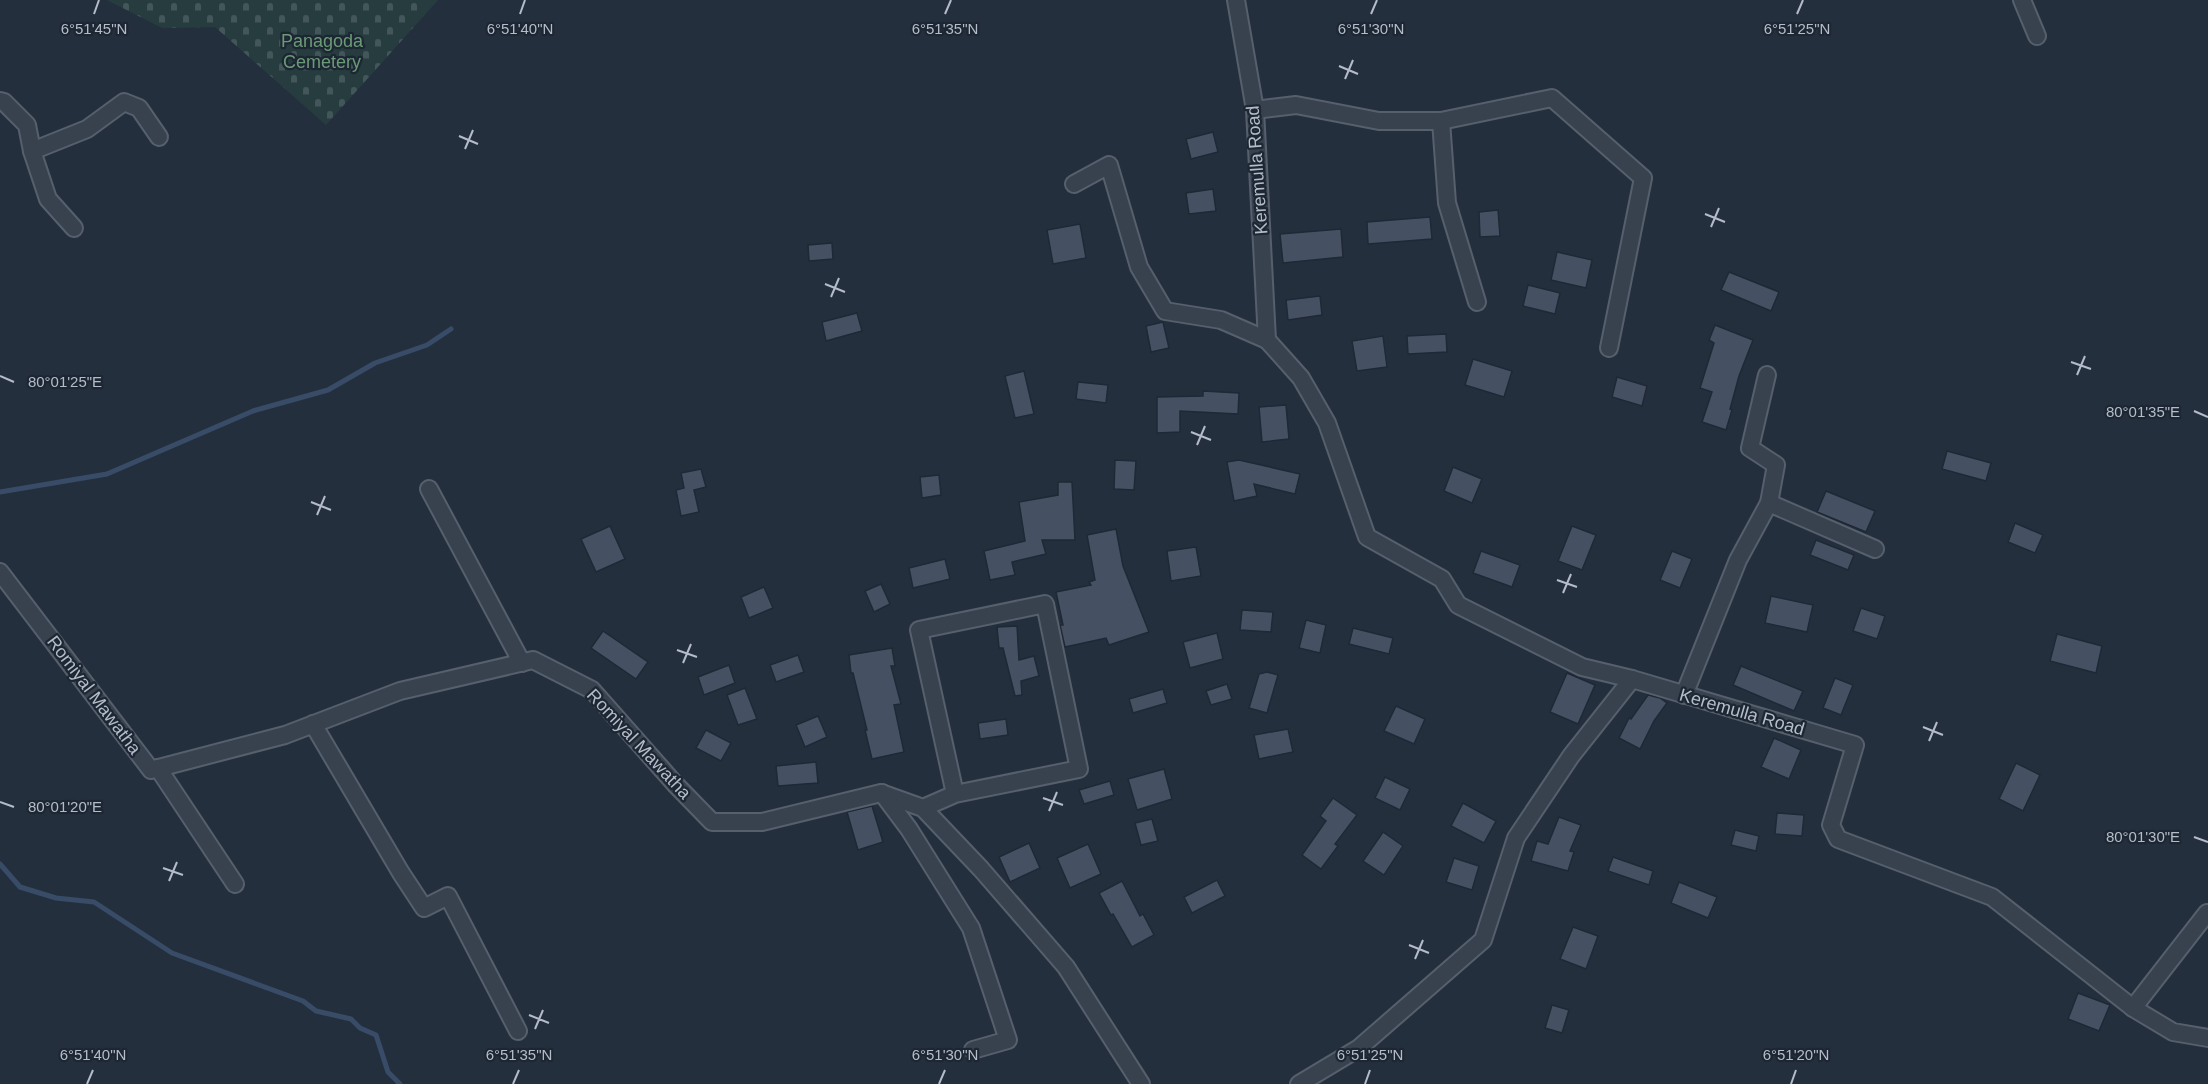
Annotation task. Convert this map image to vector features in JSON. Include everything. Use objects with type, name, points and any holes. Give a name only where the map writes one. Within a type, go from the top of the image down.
[{"type":"street","name":"Keremulla Road","points":[[1236,0],[1255,110],[1267,340]]},
{"type":"street","points":[[2022,0],[2037,36]]},
{"type":"street","points":[[1255,110],[1296,105],[1379,121],[1441,121],[1552,98],[1643,178],[1609,348]]},
{"type":"street","points":[[0,102],[4,102],[27,125],[32,151],[48,199],[74,228]]},
{"type":"street","points":[[32,151],[87,129],[124,102],[139,108],[159,137]]},
{"type":"street","points":[[1441,121],[1447,203],[1477,302]]},
{"type":"street","name":"Keremulla Road","points":[[1074,184],[1109,165],[1139,267],[1165,311],[1221,320],[1267,340],[1301,378],[1327,423],[1367,537],[1442,579],[1458,604],[1582,667],[1632,679],[1856,745],[1831,825],[1838,839],[1992,897],[2133,1008],[2173,1032],[2208,1038]]},
{"type":"street","points":[[1684,695],[1738,560],[1769,503],[1776,465],[1750,448],[1767,375]]},
{"type":"street","points":[[429,489],[522,663]]},
{"type":"street","points":[[1769,503],[1875,549]]},
{"type":"street","name":"Romiyal Mawatha","points":[[0,572],[151,770],[285,735],[400,691],[533,660],[592,690],[675,784],[712,822],[762,822],[881,793]]},
{"type":"street","points":[[922,808],[955,794],[1079,769],[1045,604],[919,630],[955,794]]},
{"type":"street","points":[[1299,1084],[1359,1048],[1483,940],[1516,838],[1571,756],[1632,679]]},
{"type":"street","points":[[313,724],[424,908],[448,896],[518,1031]]},
{"type":"street","points":[[158,768],[235,884]]},
{"type":"street","points":[[881,793],[922,808],[981,869],[1066,967],[1141,1084]]},
{"type":"street","points":[[881,793],[909,829],[971,928],[1008,1040],[972,1050]]},
{"type":"street","points":[[2133,1008],[2207,913]]},
{"type":"green space","name":"Panagoda Cemetery","points":[[107,0],[438,0],[326,125],[215,27],[162,28]]},
{"type":"building","points":[[1213,132],[1218,152],[1191,159],[1186,139]]},
{"type":"building","points":[[1213,189],[1216,211],[1189,214],[1186,193]]},
{"type":"building","points":[[1498,210],[1500,236],[1480,237],[1479,212]]},
{"type":"building","points":[[1430,217],[1432,239],[1368,244],[1367,222]]},
{"type":"building","points":[[1080,224],[1086,258],[1053,264],[1047,230]]},
{"type":"building","points":[[1341,229],[1343,257],[1283,263],[1280,234]]},
{"type":"building","points":[[832,243],[833,259],[809,261],[808,245]]},
{"type":"building","points":[[1557,252],[1592,260],[1586,288],[1551,280]]},
{"type":"building","points":[[1729,272],[1779,292],[1771,311],[1721,290]]},
{"type":"building","points":[[1528,285],[1560,293],[1555,314],[1523,306]]},
{"type":"building","points":[[1320,296],[1322,315],[1288,320],[1286,300]]},
{"type":"building","points":[[857,313],[862,331],[826,341],[822,322]]},
{"type":"building","points":[[1163,322],[1169,348],[1151,352],[1146,326]]},
{"type":"building","points":[[1715,325],[1753,340],[1739,376],[1726,430],[1702,422],[1712,392],[1700,388],[1714,343],[1709,340]]},
{"type":"building","points":[[1446,334],[1447,352],[1408,354],[1407,336]]},
{"type":"building","points":[[1383,336],[1387,367],[1357,371],[1352,341]]},
{"type":"building","points":[[1473,359],[1512,371],[1504,397],[1465,385]]},
{"type":"building","points":[[1024,371],[1034,414],[1015,418],[1005,376]]},
{"type":"building","points":[[1617,377],[1647,386],[1642,406],[1612,397]]},
{"type":"building","points":[[1078,382],[1108,385],[1106,403],[1076,399]]},
{"type":"building","points":[[1203,391],[1239,393],[1238,414],[1180,411],[1180,432],[1157,433],[1157,397],[1203,396]]},
{"type":"building","points":[[1286,405],[1289,439],[1262,442],[1259,407]]},
{"type":"building","points":[[1947,451],[1991,463],[1986,481],[1942,469]]},
{"type":"building","points":[[1115,460],[1136,461],[1134,490],[1114,489]]},
{"type":"building","points":[[1239,460],[1300,474],[1295,494],[1254,484],[1257,496],[1234,501],[1227,462]]},
{"type":"building","points":[[1453,467],[1482,479],[1472,503],[1444,491]]},
{"type":"building","points":[[701,469],[706,487],[694,490],[699,512],[681,516],[676,490],[684,488],[681,473]]},
{"type":"building","points":[[939,475],[941,495],[922,498],[920,477]]},
{"type":"building","points":[[1058,482],[1072,482],[1075,540],[1042,540],[1046,554],[1012,562],[1015,575],[990,580],[984,551],[1025,541],[1019,502],[1058,495]]},
{"type":"building","points":[[1826,491],[1875,511],[1866,532],[1817,512]]},
{"type":"building","points":[[2015,523],[2043,535],[2035,553],[2008,542]]},
{"type":"building","points":[[610,526],[625,559],[596,572],[581,539]]},
{"type":"building","points":[[1572,526],[1596,535],[1582,570],[1558,561]]},
{"type":"building","points":[[1116,529],[1123,566],[1149,632],[1109,645],[1106,638],[1065,647],[1056,592],[1091,585],[1089,582],[1095,580],[1087,535]]},
{"type":"building","points":[[1816,540],[1854,555],[1848,570],[1810,555]]},
{"type":"building","points":[[1196,547],[1201,576],[1171,581],[1167,551]]},
{"type":"building","points":[[1481,551],[1520,565],[1512,587],[1473,573]]},
{"type":"building","points":[[1672,551],[1692,559],[1680,588],[1660,580]]},
{"type":"building","points":[[945,559],[950,579],[913,588],[909,568]]},
{"type":"building","points":[[881,584],[890,604],[874,612],[865,591]]},
{"type":"building","points":[[764,587],[773,608],[749,618],[741,597]]},
{"type":"building","points":[[1771,596],[1813,605],[1807,632],[1765,623]]},
{"type":"building","points":[[1861,608],[1885,616],[1877,639],[1853,631]]},
{"type":"building","points":[[1242,610],[1273,612],[1271,632],[1240,630]]},
{"type":"building","points":[[1306,620],[1326,625],[1320,653],[1299,648]]},
{"type":"building","points":[[1017,626],[1019,660],[1034,656],[1039,676],[1021,681],[1022,695],[1015,696],[1003,648],[999,648],[997,627]]},
{"type":"building","points":[[1353,628],[1393,638],[1389,654],[1349,644]]},
{"type":"building","points":[[603,631],[648,662],[636,679],[591,648]]},
{"type":"building","points":[[1217,633],[1223,659],[1190,668],[1183,642]]},
{"type":"building","points":[[2057,634],[2102,646],[2096,673],[2050,661]]},
{"type":"building","points":[[892,648],[895,666],[891,666],[901,704],[894,705],[904,752],[872,759],[865,730],[867,730],[853,673],[851,673],[849,655]]},
{"type":"building","points":[[798,655],[804,672],[776,682],[770,665]]},
{"type":"building","points":[[729,665],[735,683],[704,695],[698,677]]},
{"type":"building","points":[[1741,666],[1803,691],[1794,711],[1733,685]]},
{"type":"building","points":[[1267,672],[1278,675],[1267,713],[1249,708],[1259,674]]},
{"type":"building","points":[[1567,673],[1595,685],[1578,724],[1550,712]]},
{"type":"building","points":[[1835,678],[1853,685],[1841,715],[1823,708]]},
{"type":"building","points":[[1227,684],[1232,699],[1211,705],[1206,691]]},
{"type":"building","points":[[745,688],[757,719],[738,725],[727,695]]},
{"type":"building","points":[[1163,689],[1167,703],[1133,713],[1129,699]]},
{"type":"building","points":[[1648,695],[1660,698],[1667,703],[1654,721],[1640,749],[1619,738],[1629,718],[1631,719]]},
{"type":"building","points":[[1396,706],[1425,719],[1414,744],[1384,731]]},
{"type":"building","points":[[818,716],[827,737],[805,747],[796,725]]},
{"type":"building","points":[[1006,719],[1008,735],[980,739],[978,723]]},
{"type":"building","points":[[1288,729],[1293,752],[1259,759],[1254,735]]},
{"type":"building","points":[[706,730],[731,743],[721,761],[696,748]]},
{"type":"building","points":[[1774,738],[1801,750],[1789,779],[1761,767]]},
{"type":"building","points":[[816,762],[818,783],[778,786],[776,766]]},
{"type":"building","points":[[2016,763],[2040,775],[2023,811],[1999,799]]},
{"type":"building","points":[[1164,769],[1172,799],[1137,810],[1128,779]]},
{"type":"building","points":[[1385,777],[1410,789],[1400,810],[1375,798]]},
{"type":"building","points":[[1110,781],[1114,795],[1084,804],[1079,790]]},
{"type":"building","points":[[1333,798],[1357,815],[1335,844],[1338,846],[1321,869],[1302,855],[1326,821],[1320,816]]},
{"type":"building","points":[[1463,803],[1496,821],[1484,843],[1451,826]]},
{"type":"building","points":[[872,806],[883,842],[858,850],[847,812]]},
{"type":"building","points":[[1777,813],[1804,815],[1802,836],[1775,834]]},
{"type":"building","points":[[1559,817],[1581,825],[1570,851],[1574,852],[1568,871],[1531,861],[1537,841],[1548,844]]},
{"type":"building","points":[[1152,819],[1158,841],[1141,845],[1135,823]]},
{"type":"building","points":[[1735,830],[1759,836],[1756,851],[1731,845]]},
{"type":"building","points":[[1383,832],[1403,846],[1384,875],[1363,861]]},
{"type":"building","points":[[1029,843],[1040,868],[1010,882],[999,857]]},
{"type":"building","points":[[1088,844],[1101,874],[1070,888],[1057,858]]},
{"type":"building","points":[[1613,857],[1653,871],[1649,885],[1608,871]]},
{"type":"building","points":[[1454,858],[1479,866],[1472,890],[1446,882]]},
{"type":"building","points":[[1217,880],[1225,896],[1192,913],[1184,897]]},
{"type":"building","points":[[1122,881],[1140,916],[1143,914],[1154,935],[1132,947],[1099,893]]},
{"type":"building","points":[[1679,882],[1717,897],[1708,918],[1671,903]]},
{"type":"building","points":[[1573,927],[1598,936],[1586,969],[1560,959]]},
{"type":"building","points":[[2078,993],[2110,1005],[2099,1031],[2068,1019]]},
{"type":"building","points":[[1552,1005],[1569,1010],[1562,1033],[1545,1028]]},
{"type":"waterway","points":[[0,492],[107,474],[253,411],[328,390],[375,363],[427,345],[451,329]]},
{"type":"waterway","points":[[0,864],[20,887],[56,898],[94,902],[172,953],[303,1001],[316,1011],[351,1019],[360,1028],[376,1035],[388,1072],[400,1084]]}]
